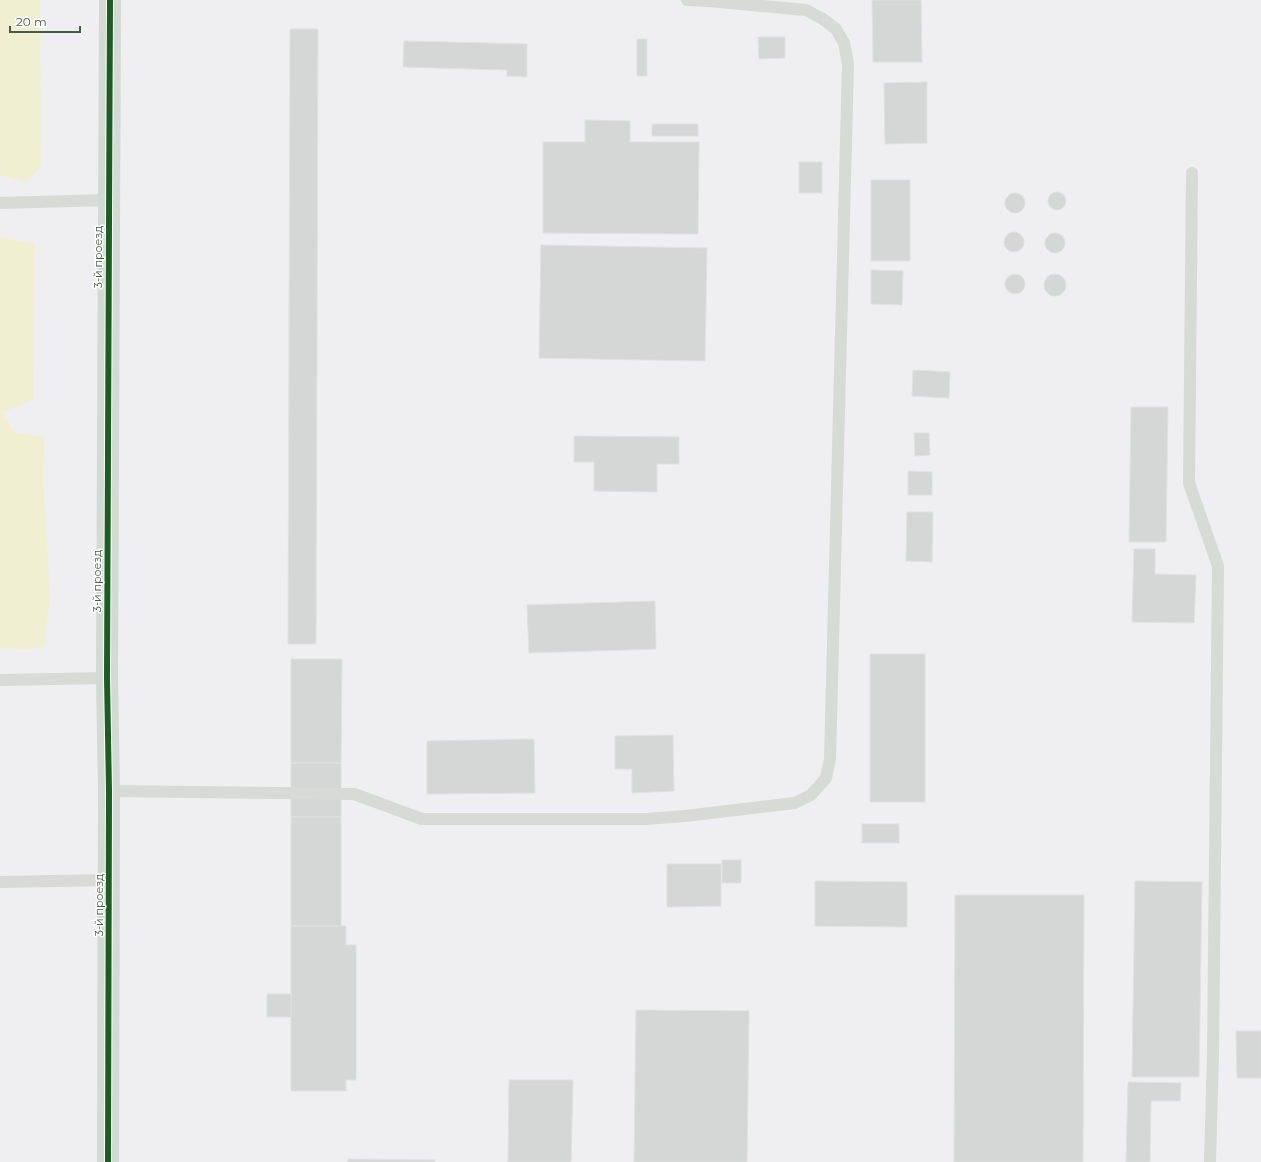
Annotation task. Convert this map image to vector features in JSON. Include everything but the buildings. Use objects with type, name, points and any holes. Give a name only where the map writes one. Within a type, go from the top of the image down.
[{"type":"street","name":"3-й проезд","points":[[108,1162],[109,792],[107,678],[110,0]]},
{"type":"lane","points":[[109,792],[354,794],[422,819],[646,819],[795,803],[811,795],[826,778],[830,759],[848,64],[844,43],[836,30],[823,19],[806,10],[687,0]]},
{"type":"lane","points":[[1192,173],[1188,483],[1218,566],[1213,1055],[1210,1162]]},
{"type":"lane","points":[[0,203],[108,200]]},
{"type":"lane","points":[[0,680],[107,678]]},
{"type":"lane","points":[[0,882],[109,880]]},
{"type":"shaded area","points":[[0,0],[40,0],[41,167],[25,182],[0,175]]},
{"type":"shaded area","points":[[0,237],[35,244],[33,400],[3,412],[13,432],[44,437],[43,480],[50,599],[44,647],[26,649],[0,648]]},
{"type":"cycle path","points":[[108,1162],[109,791],[107,678],[110,0]]}]
